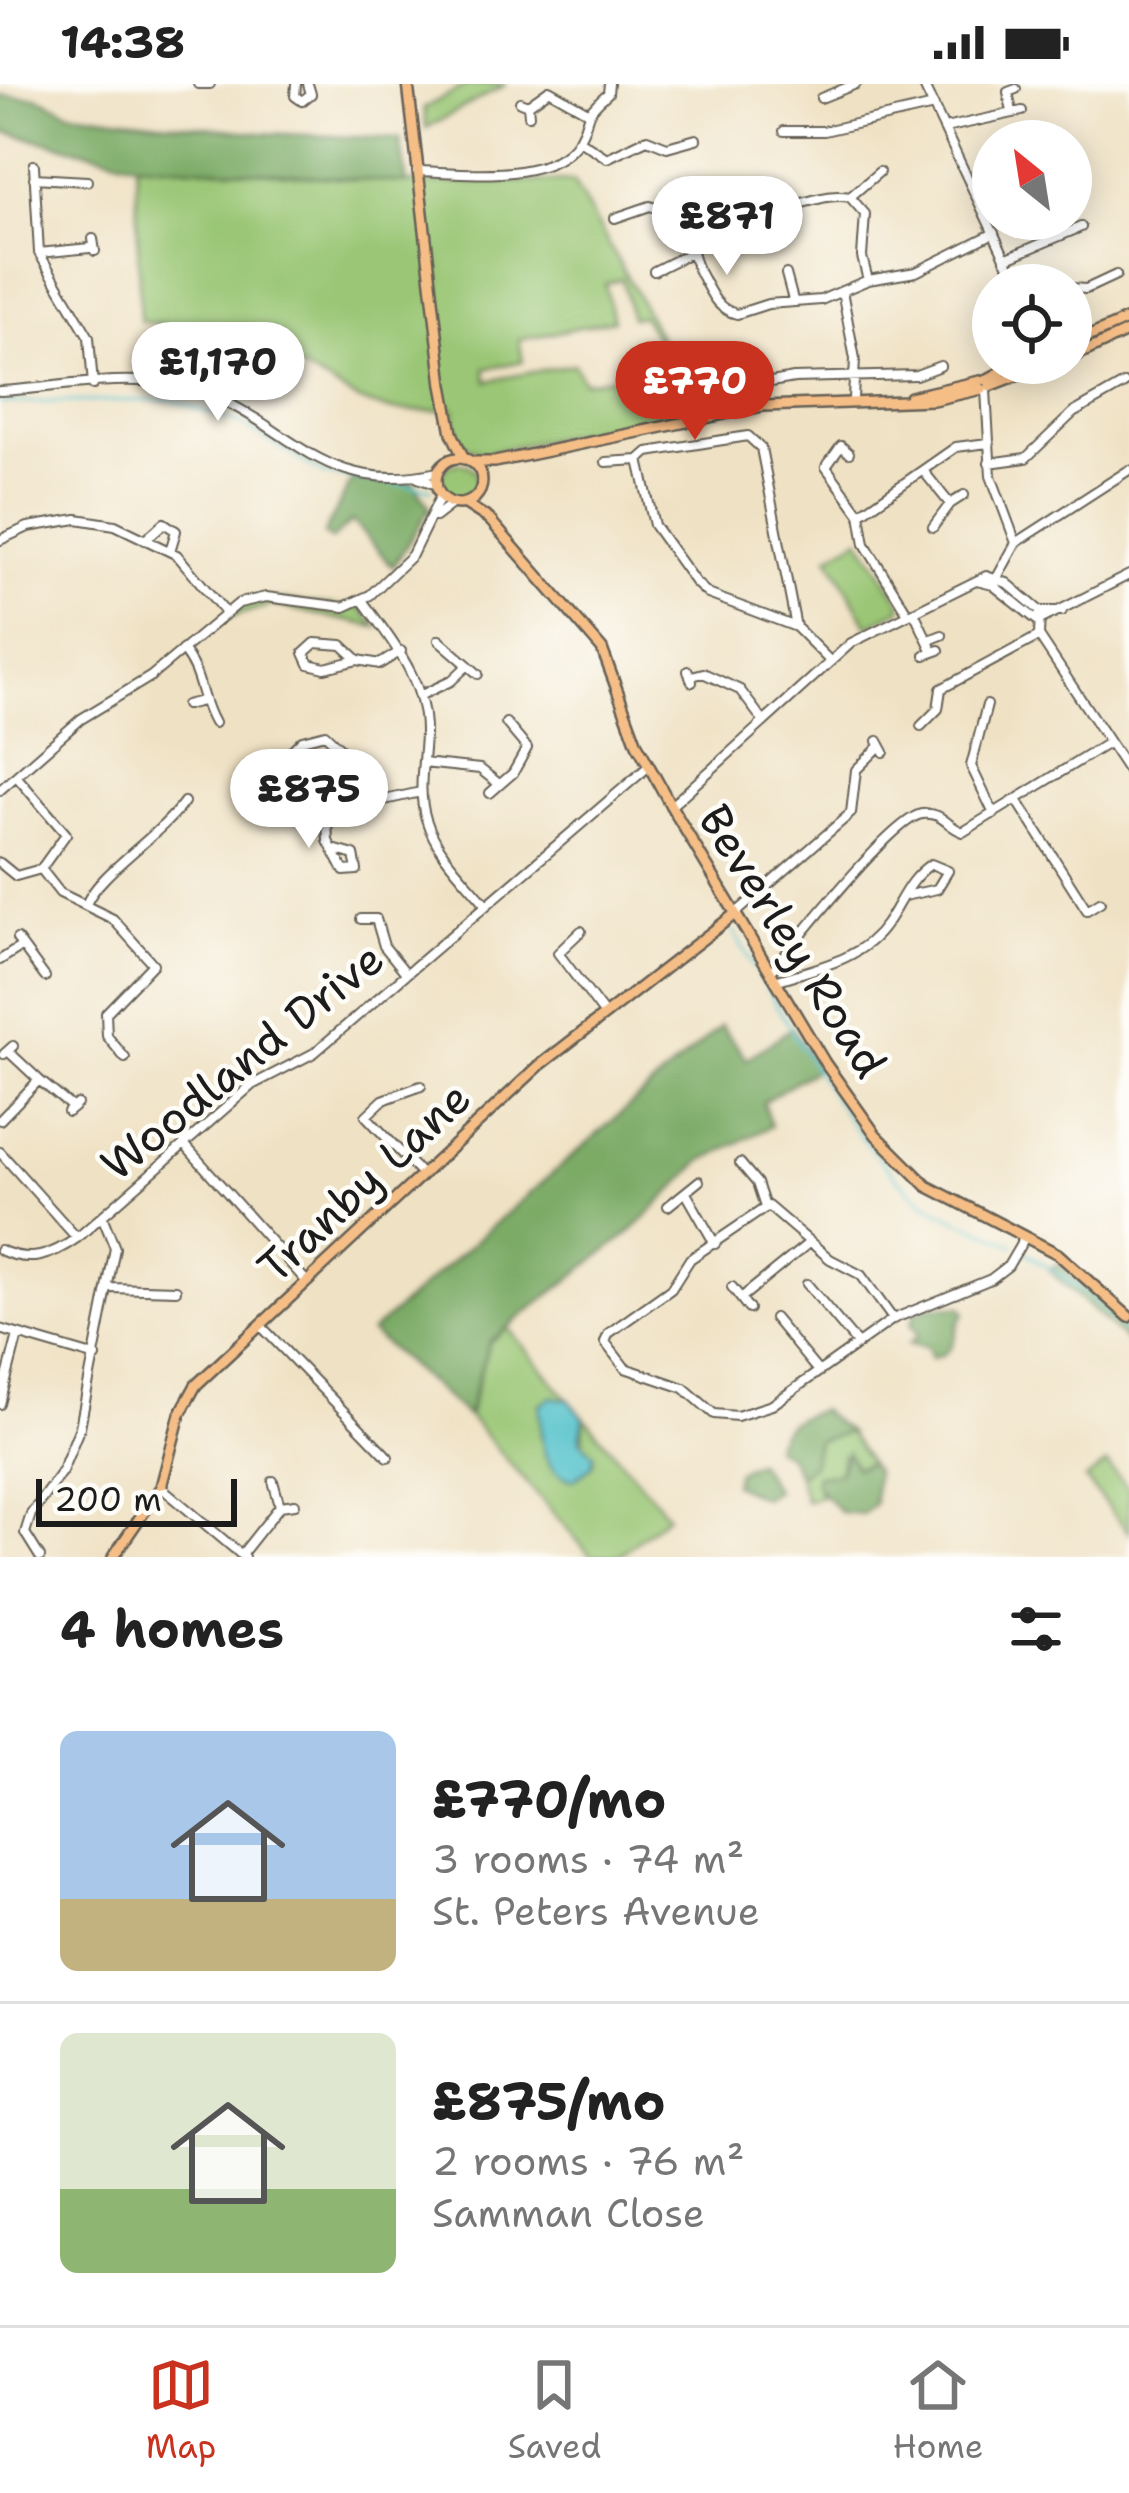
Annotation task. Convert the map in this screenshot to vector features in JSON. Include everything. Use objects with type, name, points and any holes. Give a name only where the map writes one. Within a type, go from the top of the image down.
[{"type":"main road","points":[[408,84],[452,433],[482,481]]},
{"type":"main road","points":[[1092,335],[1129,319]]},
{"type":"main road","points":[[1092,348],[1129,331]]},
{"type":"main road","points":[[442,467],[495,462],[763,406],[893,401],[989,384]]},
{"type":"main road","points":[[452,433],[439,490],[459,503],[478,493],[495,462]]},
{"type":"main road","name":"Beverley Road","points":[[478,493],[489,519],[602,649],[649,766],[671,806],[773,977],[876,1135],[928,1186],[1058,1254],[1129,1317]]},
{"type":"main road","name":"Beverley Road","points":[[459,503],[489,519]]},
{"type":"main road","name":"Tranby Lane","points":[[113,1557],[161,1487],[180,1414],[196,1385],[539,1066],[735,914]]},
{"type":"street","points":[[198,84],[210,84]]},
{"type":"street","points":[[296,84],[295,96],[302,101],[311,94],[308,84]]},
{"type":"street","points":[[417,171],[524,169],[554,161],[579,140],[586,111],[608,93],[609,84]]},
{"type":"street","points":[[821,98],[856,84]]},
{"type":"street","points":[[923,84],[972,185]]},
{"type":"street","points":[[945,128],[1017,112],[1008,92],[1016,89]]},
{"type":"street","points":[[526,108],[549,90],[586,111]]},
{"type":"street","points":[[784,131],[824,131],[934,106]]},
{"type":"street","points":[[579,140],[607,158],[646,136],[681,151],[696,139]]},
{"type":"street","points":[[34,165],[39,253],[89,337],[93,385]]},
{"type":"street","points":[[618,213],[650,206],[692,221],[727,201],[769,207],[826,194],[850,196],[881,171]]},
{"type":"street","points":[[34,178],[89,181]]},
{"type":"street","points":[[850,196],[865,214],[862,257],[868,280]]},
{"type":"street","points":[[692,221],[688,254],[724,311],[737,314],[793,300],[821,300],[868,280],[916,272],[980,240]]},
{"type":"street","points":[[997,240],[1007,264]]},
{"type":"street","points":[[1005,260],[1051,240]]},
{"type":"street","points":[[39,253],[93,246]]},
{"type":"street","points":[[653,271],[688,254]]},
{"type":"street","points":[[1092,283],[1112,277],[1103,268]]},
{"type":"street","points":[[786,274],[793,300]]},
{"type":"street","points":[[842,291],[852,329],[853,399]]},
{"type":"street","points":[[702,397],[794,378],[916,375],[940,366]]},
{"type":"street","points":[[0,391],[173,384],[215,398],[330,466],[363,478],[417,478],[442,467]]},
{"type":"street","points":[[989,463],[1026,458],[1073,413],[1124,384]]},
{"type":"street","points":[[985,385],[989,463],[1016,543]]},
{"type":"street","points":[[606,462],[639,460],[648,452],[724,436],[748,436],[761,448],[796,627]]},
{"type":"street","points":[[860,514],[956,447],[988,443]]},
{"type":"street","points":[[849,453],[841,446],[826,467],[860,514],[865,544],[933,653]]},
{"type":"street","points":[[639,460],[654,525],[695,582],[708,595],[796,627],[830,661]]},
{"type":"street","points":[[994,580],[1016,543],[1129,470]]},
{"type":"street","points":[[925,473],[950,504]]},
{"type":"street","points":[[0,790],[81,718],[143,682],[225,612],[257,597],[338,607],[362,600],[400,569],[434,518],[439,490],[417,478]]},
{"type":"street","points":[[933,527],[950,504],[964,495]]},
{"type":"street","points":[[434,518],[459,503]]},
{"type":"street","points":[[1,539],[28,527],[77,520],[115,525],[170,551],[225,612]]},
{"type":"street","points":[[145,540],[164,523],[176,531],[170,551]]},
{"type":"street","points":[[1039,616],[1062,611],[1129,575]]},
{"type":"street","points":[[671,806],[851,643],[975,581],[994,580],[1039,616]]},
{"type":"street","points":[[362,600],[401,652],[419,696],[422,792],[439,848],[486,904]]},
{"type":"street","points":[[1039,616],[1039,636],[1129,772]]},
{"type":"street","points":[[929,640],[942,635]]},
{"type":"street","points":[[921,726],[938,709],[941,689],[1039,636]]},
{"type":"street","points":[[439,640],[478,674]]},
{"type":"street","points":[[358,660],[342,645],[315,643],[304,653],[316,668],[358,660],[380,664],[401,652]]},
{"type":"street","points":[[182,650],[201,679],[202,701],[215,726]]},
{"type":"street","points":[[419,696],[452,681],[468,665]]},
{"type":"street","points":[[691,676],[703,673],[740,689],[764,722]]},
{"type":"street","points":[[186,705],[202,701]]},
{"type":"street","points":[[988,710],[971,766],[994,814]]},
{"type":"street","points":[[490,793],[527,748],[511,723]]},
{"type":"street","points":[[259,782],[309,735],[325,734],[340,746],[354,803]]},
{"type":"street","points":[[773,977],[897,826],[927,812],[963,832],[1108,743]]},
{"type":"street","points":[[735,914],[851,814],[856,770],[881,746]]},
{"type":"street","points":[[423,763],[481,769],[499,784]]},
{"type":"street","name":"Woodland Drive","points":[[40,1557],[25,1533],[31,1514],[68,1460],[111,1288],[116,1248],[102,1216],[252,1085],[314,1053],[649,766]]},
{"type":"street","points":[[0,863],[16,876],[40,869],[64,842],[65,831],[16,777]]},
{"type":"street","points":[[248,778],[259,782]]},
{"type":"street","points":[[259,782],[262,794]]},
{"type":"street","points":[[333,849],[327,820],[354,803],[422,792]]},
{"type":"street","points":[[1017,800],[1087,910]]},
{"type":"street","points":[[86,905],[95,886],[156,836],[184,802]]},
{"type":"street","points":[[773,977],[861,950],[915,876],[931,865],[948,871],[938,889],[904,896]]},
{"type":"street","points":[[40,869],[60,893],[113,919],[153,964],[106,1013],[107,1036],[125,1058]]},
{"type":"street","points":[[1075,918],[1100,902]]},
{"type":"street","points":[[362,919],[376,919],[384,946],[406,973]]},
{"type":"street","points":[[581,932],[558,953],[606,1016]]},
{"type":"street","points":[[0,960],[20,942],[45,978]]},
{"type":"street","points":[[9,1051],[73,1108]]},
{"type":"street","points":[[0,1120],[39,1080]]},
{"type":"street","points":[[422,1087],[383,1100],[366,1116],[422,1174]]},
{"type":"street","points":[[184,1144],[307,1282]]},
{"type":"street","points":[[0,1152],[77,1238]]},
{"type":"street","points":[[740,1162],[757,1183],[765,1207]]},
{"type":"street","points":[[668,1206],[700,1181]]},
{"type":"street","points":[[686,1193],[715,1244]]},
{"type":"street","points":[[893,1318],[861,1274],[810,1242],[777,1209],[765,1207],[687,1262],[671,1288],[609,1333],[608,1351],[629,1370],[688,1390],[714,1414],[737,1416],[772,1405],[893,1318],[991,1279],[1008,1266],[1025,1237]]},
{"type":"street","points":[[0,1250],[15,1257],[49,1257],[102,1216]]},
{"type":"street","points":[[741,1298],[810,1242]]},
{"type":"street","points":[[807,1284],[856,1342]]},
{"type":"street","points":[[731,1287],[749,1309]]},
{"type":"street","points":[[111,1288],[172,1294]]},
{"type":"street","points":[[774,1318],[817,1370]]},
{"type":"street","points":[[260,1325],[388,1456]]},
{"type":"street","points":[[0,1328],[96,1357]]},
{"type":"street","points":[[0,1403],[18,1335]]},
{"type":"street","points":[[273,1480],[280,1506]]},
{"type":"street","points":[[161,1487],[243,1556],[280,1506],[296,1504]]},
{"type":"green space","points":[[468,84],[507,84],[426,128],[424,108]]},
{"type":"green space","points":[[0,96],[37,97],[71,112],[260,133],[400,139],[407,183],[136,163],[5,132],[0,136]]},
{"type":"green space","points":[[136,163],[407,183],[573,181],[659,336],[675,368],[688,410],[483,453],[458,443],[454,409],[379,408],[251,348],[140,321]],"holes":[[[622,279],[631,318],[642,316],[671,363],[594,381],[583,381],[574,364],[487,381],[485,369],[523,361],[519,340],[613,320],[605,284]]]},
{"type":"green space","points":[[459,463],[472,468],[477,481],[472,494],[459,499],[446,494],[441,481],[446,468]]},
{"type":"green space","points":[[352,480],[413,482],[430,508],[393,567],[352,521],[331,540],[324,534]]},
{"type":"green space","points":[[860,538],[901,602],[901,609],[868,626],[829,556]]},
{"type":"green space","points":[[270,599],[360,608],[377,627],[272,605],[230,617],[242,604]]},
{"type":"green space","points":[[305,789],[314,793],[299,809],[309,813],[322,804],[331,810],[322,829],[314,817],[305,822],[288,804]]},
{"type":"green space","points":[[721,1026],[747,1059],[792,1028],[817,1068],[763,1102],[771,1126],[702,1161],[634,1229],[489,1342],[467,1416],[371,1332]]},
{"type":"green space","points":[[1058,1263],[1129,1329],[1129,1344],[1049,1270]]},
{"type":"green space","points":[[932,1307],[961,1307],[965,1312],[951,1347],[931,1358],[926,1347],[908,1344],[918,1336],[911,1325],[915,1313]]},
{"type":"green space","points":[[507,1327],[569,1400],[552,1397],[540,1404],[541,1437],[583,1448],[584,1417],[668,1515],[617,1557],[592,1557],[468,1416],[489,1342]]},
{"type":"green space","points":[[820,1410],[848,1432],[817,1441],[812,1465],[798,1475],[789,1456],[774,1447],[791,1422]]},
{"type":"green space","points":[[848,1432],[869,1463],[857,1469],[842,1455],[839,1473],[824,1475],[818,1492],[823,1495],[805,1501],[798,1475],[812,1465],[817,1441]]},
{"type":"green space","points":[[847,1452],[856,1468],[869,1463],[875,1471],[874,1504],[863,1514],[840,1512],[815,1484],[816,1475],[839,1473]]},
{"type":"green space","points":[[757,1461],[775,1490],[763,1498],[733,1484],[737,1471]]},
{"type":"green space","points":[[1107,1464],[1129,1489],[1129,1533],[1085,1479]]},
{"type":"water","points":[[552,1397],[569,1400],[584,1417],[580,1440],[594,1454],[592,1466],[573,1480],[553,1469],[544,1450],[540,1404]]},
{"type":"waterway","points":[[0,403],[172,400],[240,423],[324,474],[431,489]]},
{"type":"waterway","points":[[733,931],[843,1112],[896,1177],[933,1208],[1013,1245]]},
{"type":"waterway","points":[[1023,1250],[1090,1296],[1129,1336]]}]
